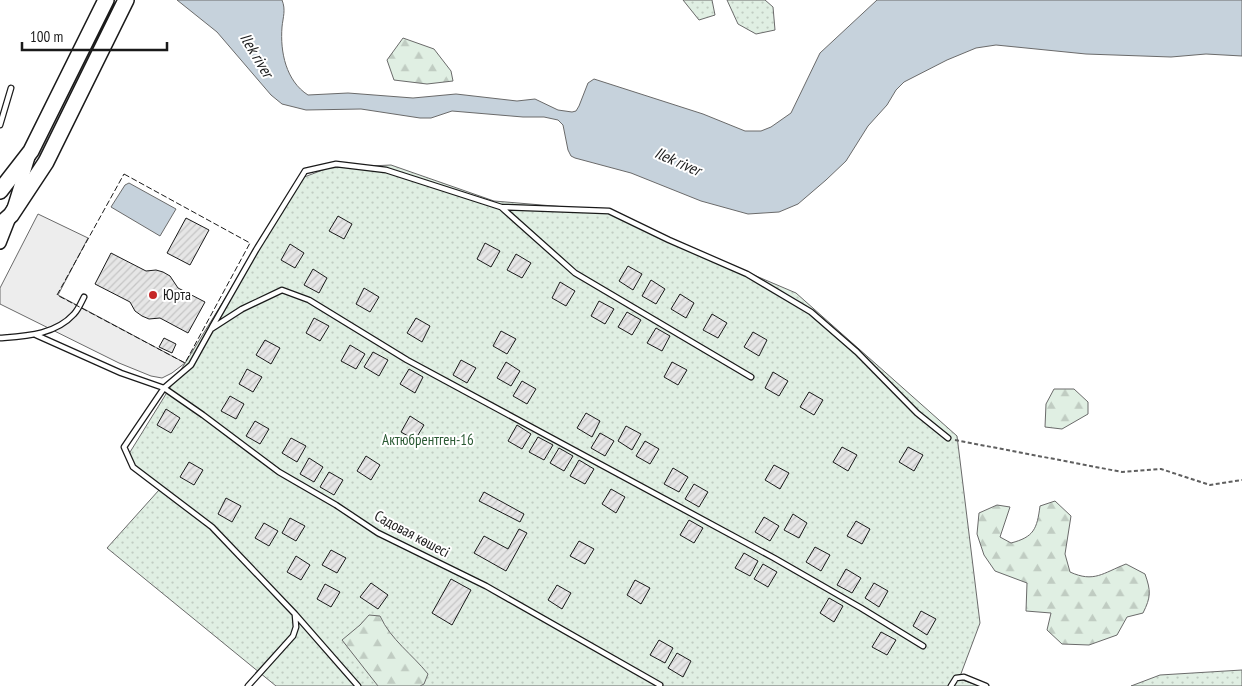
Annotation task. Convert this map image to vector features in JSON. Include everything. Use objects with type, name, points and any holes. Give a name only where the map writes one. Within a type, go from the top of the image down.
[{"type":"highway","points":[[0,191],[31,151],[106,0]]},
{"type":"highway","points":[[0,225],[11,215],[46,162],[126,0]]},
{"type":"street","points":[[0,243],[31,151]]},
{"type":"lane","points":[[0,125],[11,88]]},
{"type":"lane","points":[[358,686],[295,614],[212,527],[133,467],[124,447],[164,388],[191,365],[256,250],[305,171],[336,164],[386,170],[501,206],[609,211],[747,274],[811,312],[857,352],[917,413],[948,438]]},
{"type":"lane","points":[[501,206],[575,273],[752,377]]},
{"type":"lane","points":[[211,329],[242,309],[282,290],[309,300],[407,360],[774,558],[923,646]]},
{"type":"lane","points":[[0,338],[36,335],[60,325],[74,314],[84,297]]},
{"type":"lane","name":"Садовая көшесі","points":[[36,335],[121,372],[164,388],[279,472],[378,532],[486,586],[660,686]]},
{"type":"lane","points":[[248,686],[293,636],[296,627],[295,614]]},
{"type":"lane","points":[[951,686],[956,678],[964,677],[986,686]]},
{"type":"path","points":[[948,438],[1122,472],[1161,469],[1210,485],[1242,480]]},
{"type":"green space","points":[[683,0],[712,0],[715,15],[699,20]]},
{"type":"green space","points":[[727,0],[765,0],[773,7],[775,30],[756,34],[738,24]]},
{"type":"green space","points":[[403,38],[434,49],[451,71],[453,81],[427,84],[394,80],[387,60]]},
{"type":"green space","name":"Актюбрентген-16","points":[[391,165],[494,201],[601,210],[796,293],[957,436],[980,623],[959,679],[980,686],[276,686],[107,548],[159,490],[127,457],[299,179],[328,168]]},
{"type":"green space","points":[[1054,389],[1074,389],[1088,402],[1088,414],[1062,429],[1045,427],[1046,404]]},
{"type":"green space","points":[[1055,501],[1071,516],[1065,554],[1070,572],[1092,577],[1126,564],[1145,574],[1148,585],[1149,598],[1143,613],[1127,617],[1117,635],[1089,645],[1062,644],[1047,630],[1051,613],[1026,611],[1027,583],[995,571],[984,555],[977,534],[979,513],[997,505],[1010,507],[1000,537],[1011,543],[1019,541],[1029,535],[1036,526],[1040,506]]},
{"type":"green space","points":[[369,615],[380,616],[396,640],[428,674],[424,684],[420,686],[378,686],[342,640]]},
{"type":"green space","points":[[1242,670],[1242,686],[1131,686],[1160,675]]},
{"type":"shaded area","points":[[38,214],[88,238],[58,295],[185,363],[162,378],[151,376],[119,363],[0,304],[0,288]]},
{"type":"water","name":"Ilek river","points":[[177,0],[282,0],[284,10],[282,46],[286,65],[294,82],[308,95],[348,93],[413,98],[456,94],[517,101],[535,99],[558,110],[572,112],[576,111],[579,106],[588,83],[594,79],[703,114],[745,131],[761,131],[771,127],[791,113],[820,53],[877,0],[1242,0],[1242,56],[1206,54],[1171,57],[1086,54],[996,45],[976,48],[947,60],[904,82],[868,126],[846,161],[798,204],[779,212],[748,214],[701,201],[631,173],[575,158],[571,156],[568,150],[563,125],[558,120],[544,117],[452,111],[431,118],[420,118],[361,109],[306,110],[282,104],[271,95],[217,32]]},
{"type":"water","points":[[129,183],[176,209],[160,236],[111,207],[125,185]]},
{"type":"building","points":[[338,216],[352,224],[344,239],[329,231]]},
{"type":"building","points":[[186,218],[209,230],[190,265],[167,253]]},
{"type":"building","points":[[485,243],[500,251],[491,267],[477,259]]},
{"type":"building","points":[[290,244],[304,253],[295,268],[281,260]]},
{"type":"building","name":"Юрта","points":[[111,253],[146,271],[156,270],[163,272],[170,276],[178,288],[205,302],[188,333],[160,318],[149,319],[142,316],[135,311],[130,302],[95,284]]},
{"type":"building","points":[[516,254],[531,263],[522,278],[507,270]]},
{"type":"building","points":[[628,266],[642,274],[633,290],[619,281]]},
{"type":"building","points":[[313,269],[327,278],[319,293],[304,285]]},
{"type":"building","points":[[651,280],[665,289],[656,304],[642,296]]},
{"type":"building","points":[[560,282],[575,291],[566,306],[552,298]]},
{"type":"building","points":[[364,288],[379,297],[370,312],[356,304]]},
{"type":"building","points":[[680,294],[694,303],[686,318],[671,309]]},
{"type":"building","points":[[599,301],[614,309],[605,324],[591,316]]},
{"type":"building","points":[[627,312],[641,320],[632,335],[618,327]]},
{"type":"building","points":[[712,314],[727,323],[718,338],[703,330]]},
{"type":"building","points":[[314,318],[329,326],[320,341],[306,333]]},
{"type":"building","points":[[416,318],[430,326],[422,342],[407,333]]},
{"type":"building","points":[[656,328],[670,336],[662,351],[647,343]]},
{"type":"building","points":[[501,331],[516,339],[507,354],[493,346]]},
{"type":"building","points":[[753,332],[767,340],[759,356],[744,347]]},
{"type":"building","points":[[164,338],[176,344],[172,353],[159,347]]},
{"type":"building","points":[[265,340],[280,348],[271,364],[256,355]]},
{"type":"building","points":[[350,345],[365,354],[356,369],[341,361]]},
{"type":"building","points":[[373,352],[388,360],[379,376],[364,367]]},
{"type":"building","points":[[461,360],[476,368],[467,383],[453,375]]},
{"type":"building","points":[[506,362],[520,371],[511,386],[497,378]]},
{"type":"building","points":[[672,362],[687,370],[678,385],[664,377]]},
{"type":"building","points":[[247,369],[262,377],[253,392],[239,384]]},
{"type":"building","points":[[409,369],[423,377],[415,393],[400,384]]},
{"type":"building","points":[[773,372],[788,381],[779,396],[765,388]]},
{"type":"building","points":[[522,381],[536,389],[527,404],[513,396]]},
{"type":"building","points":[[809,392],[823,400],[814,415],[800,407]]},
{"type":"building","points":[[230,396],[244,404],[236,419],[221,411]]},
{"type":"building","points":[[166,409],[180,418],[171,433],[157,425]]},
{"type":"building","points":[[586,413],[600,421],[592,437],[577,428]]},
{"type":"building","points":[[410,416],[424,425],[415,440],[401,432]]},
{"type":"building","points":[[255,421],[269,429],[260,444],[246,436]]},
{"type":"building","points":[[517,425],[531,434],[522,449],[508,441]]},
{"type":"building","points":[[626,426],[641,434],[632,450],[618,441]]},
{"type":"building","points":[[600,433],[614,441],[605,456],[591,448]]},
{"type":"building","points":[[538,437],[553,445],[544,460],[529,452]]},
{"type":"building","points":[[291,438],[306,446],[297,462],[282,453]]},
{"type":"building","points":[[645,441],[659,449],[650,464],[636,456]]},
{"type":"building","points":[[842,447],[857,455],[848,471],[833,462]]},
{"type":"building","points":[[908,447],[923,455],[914,471],[899,462]]},
{"type":"building","points":[[559,448],[573,456],[564,471],[550,463]]},
{"type":"building","points":[[366,456],[380,465],[371,480],[357,471]]},
{"type":"building","points":[[309,458],[323,467],[314,482],[300,474]]},
{"type":"building","points":[[579,460],[594,469],[585,484],[570,476]]},
{"type":"building","points":[[189,462],[203,470],[194,485],[180,477]]},
{"type":"building","points":[[774,465],[789,473],[780,489],[765,480]]},
{"type":"building","points":[[673,468],[688,477],[679,492],[664,484]]},
{"type":"building","points":[[329,472],[343,480],[334,495],[320,487]]},
{"type":"building","points":[[694,484],[708,492],[699,507],[685,499]]},
{"type":"building","points":[[611,489],[625,497],[616,513],[602,504]]},
{"type":"building","points":[[484,492],[524,514],[520,522],[479,501]]},
{"type":"building","points":[[226,498],[241,506],[232,522],[218,514]]},
{"type":"building","points":[[793,514],[807,523],[799,538],[784,530]]},
{"type":"building","points":[[764,517],[779,526],[770,541],[755,532]]},
{"type":"building","points":[[290,518],[305,526],[296,541],[282,533]]},
{"type":"building","points":[[689,520],[703,528],[694,543],[680,535]]},
{"type":"building","points":[[856,521],[870,529],[862,544],[847,536]]},
{"type":"building","points":[[264,523],[278,531],[269,546],[255,538]]},
{"type":"building","points":[[519,529],[527,533],[506,571],[474,553],[484,536],[508,549]]},
{"type":"building","points":[[579,541],[594,549],[585,564],[570,556]]},
{"type":"building","points":[[815,547],[830,555],[821,571],[806,562]]},
{"type":"building","points":[[331,550],[346,558],[337,573],[322,565]]},
{"type":"building","points":[[744,553],[758,561],[750,576],[735,568]]},
{"type":"building","points":[[296,556],[310,565],[301,580],[287,572]]},
{"type":"building","points":[[763,564],[777,572],[768,587],[754,579]]},
{"type":"building","points":[[846,569],[861,578],[852,593],[837,585]]},
{"type":"building","points":[[451,579],[471,590],[452,625],[432,613]]},
{"type":"building","points":[[635,580],[650,588],[641,604],[627,595]]},
{"type":"building","points":[[371,583],[388,595],[378,609],[360,597]]},
{"type":"building","points":[[874,583],[888,591],[879,607],[865,598]]},
{"type":"building","points":[[325,584],[340,592],[331,607],[317,599]]},
{"type":"building","points":[[557,585],[571,593],[562,609],[548,600]]},
{"type":"building","points":[[829,598],[843,606],[834,622],[820,613]]},
{"type":"building","points":[[921,611],[936,619],[927,635],[913,626]]},
{"type":"building","points":[[881,632],[896,640],[887,655],[872,647]]},
{"type":"building","points":[[659,640],[673,648],[665,663],[650,655]]},
{"type":"building","points":[[677,653],[691,661],[683,677],[668,668]]},
{"type":"fence","points":[[124,174],[250,243],[185,363],[57,295],[124,174]]},
{"type":"place","name":"Юрта","points":[[153,295]]}]
